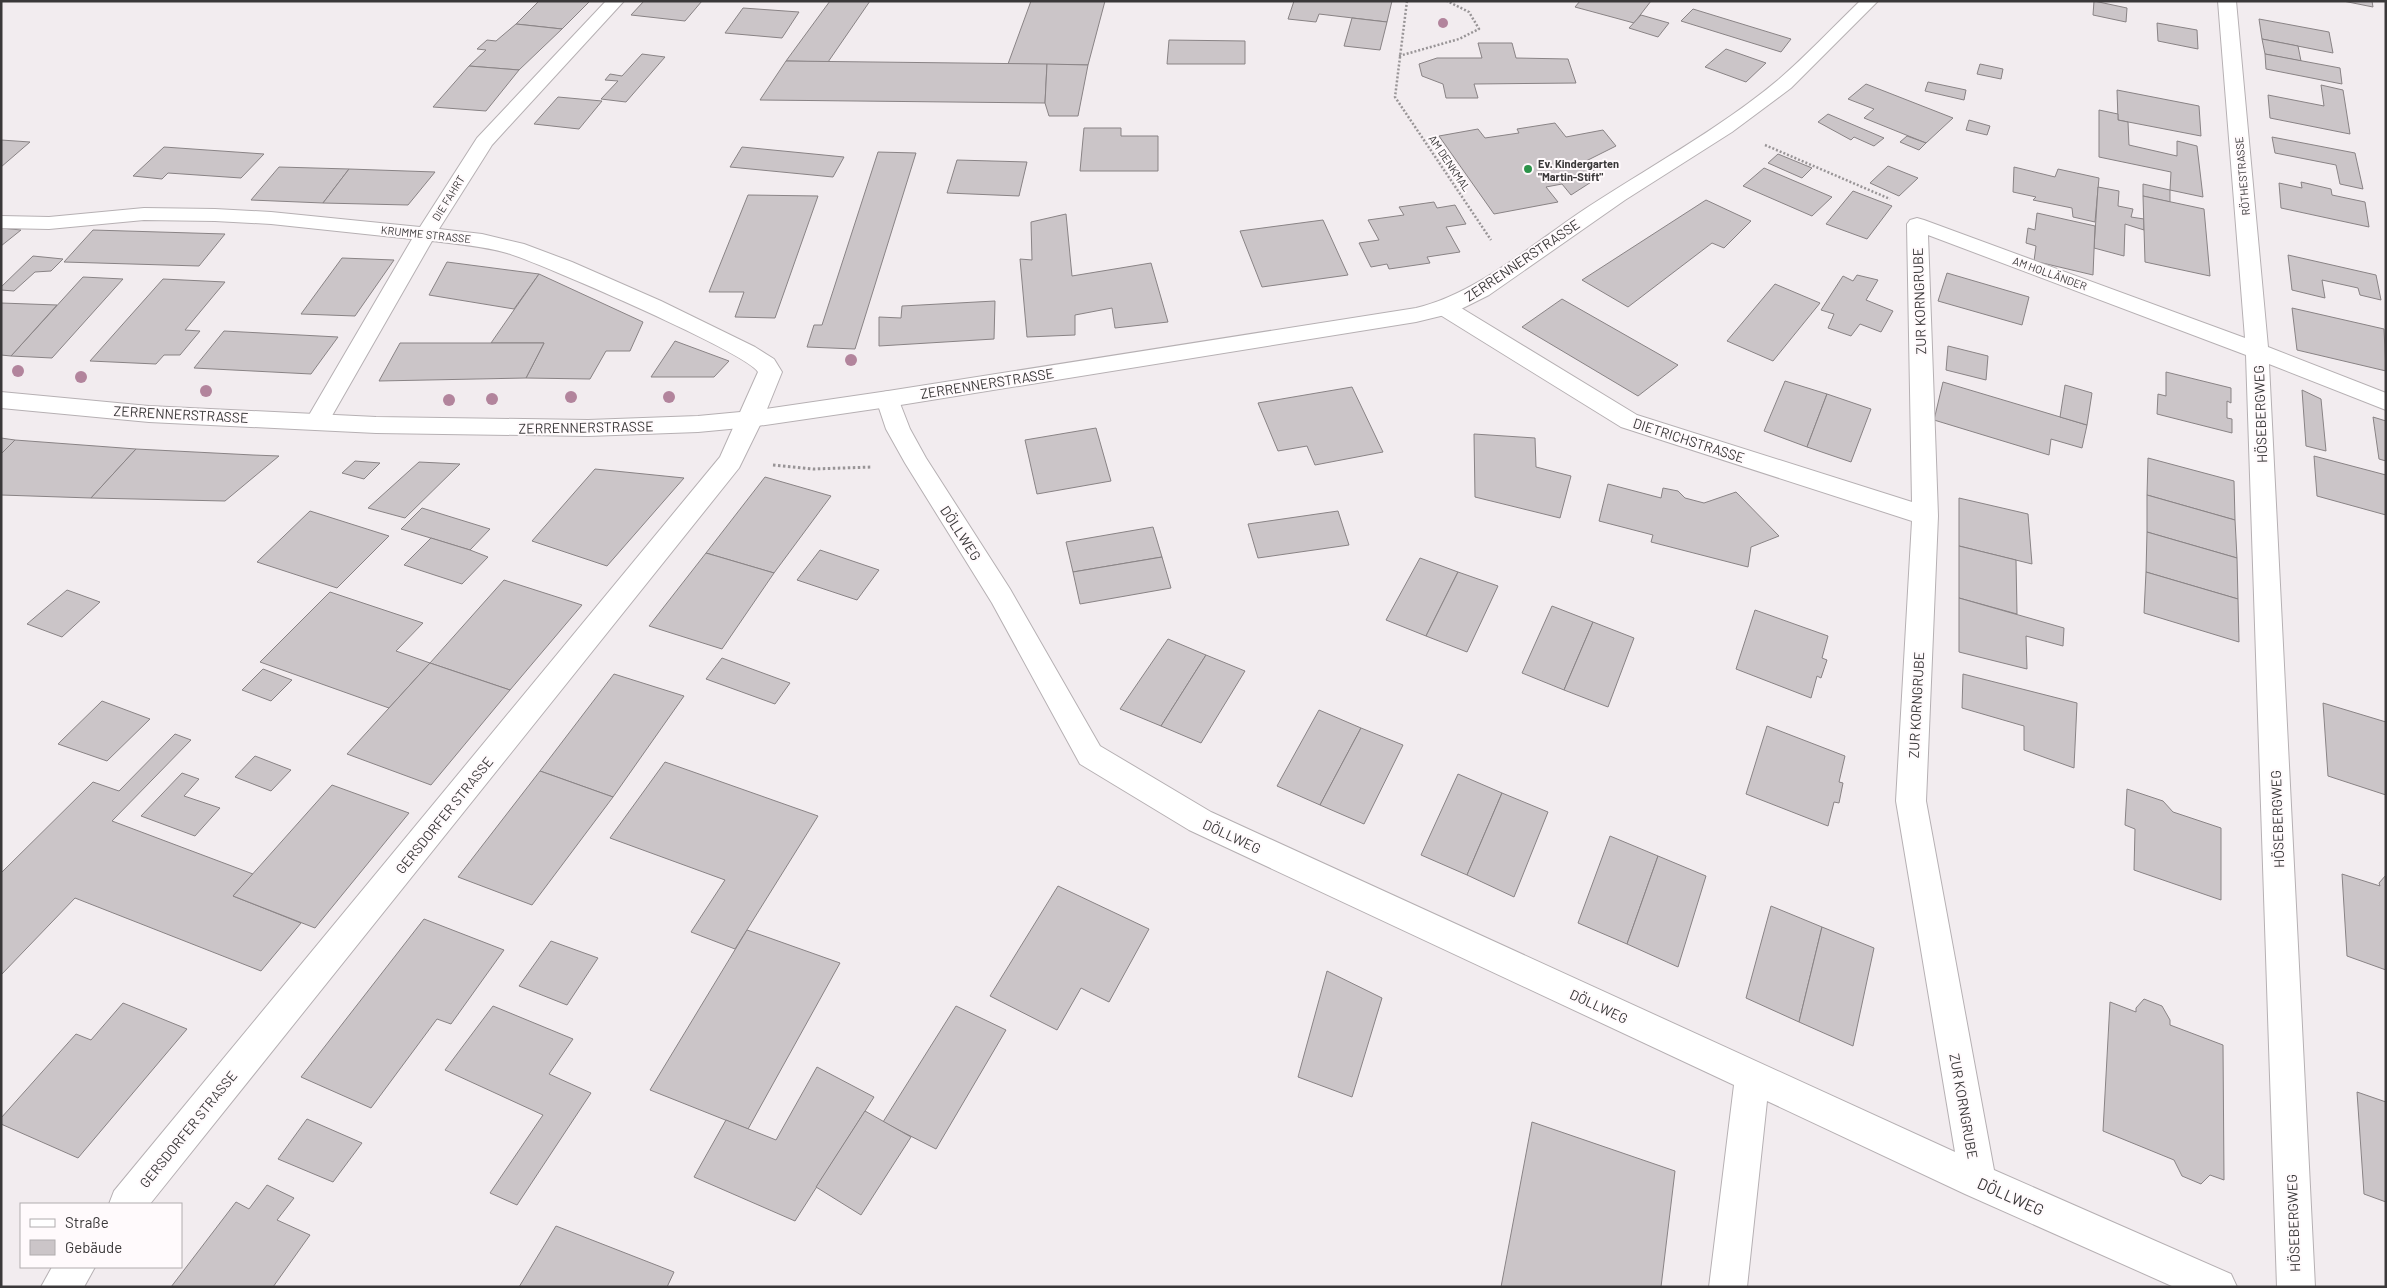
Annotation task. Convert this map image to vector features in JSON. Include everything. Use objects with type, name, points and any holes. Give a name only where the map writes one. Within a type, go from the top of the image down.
[{"type":"street","name":"DIE FAHRT","points":[[317,422],[425,235],[484,142],[616,1]]},
{"type":"street","name":"ZERRENNERSTRASSE","points":[[1,400],[148,414],[317,422],[588,428],[698,424],[751,419],[888,399],[1384,321],[1445,308],[1481,290],[1618,196],[1725,128],[1784,84],[1870,1]]},
{"type":"street","name":"RÖTHESTRASSE","points":[[2227,1],[2257,350]]},
{"type":"street","name":"KRUMME STRASSE","points":[[1,222],[49,223],[144,214],[215,215],[482,240],[532,255],[653,306],[747,352],[766,364],[770,372],[751,419]]},
{"type":"street","name":"AM HOLLÄNDER","points":[[1917,224],[2257,350],[2386,402]]},
{"type":"street","name":"ZUR KORNGRUBE","points":[[1917,224],[1925,516],[1911,801],[1978,1181]]},
{"type":"street","name":"DIETRICHSTRASSE","points":[[1445,308],[1629,421],[1925,516]]},
{"type":"street","name":"HÖSEBERGWEG","points":[[2257,350],[2296,1287]]},
{"type":"street","name":"DÖLLWEG","points":[[888,399],[898,429],[917,463],[1001,596],[1090,754],[1200,821],[1978,1181],[2218,1287]]},
{"type":"street","name":"GERSDORFER STRASSE","points":[[128,1203],[730,462],[751,419]]},
{"type":"street","points":[[1728,1287],[1752,1077]]},
{"type":"street","points":[[60,1287],[75,1268]]},
{"type":"path","name":"AM DENKMAL","points":[[1407,1],[1398,56],[1396,97],[1489,238],[1521,263]]},
{"type":"path","points":[[1398,56],[1459,39],[1479,29],[1470,12],[1447,1]]},
{"type":"path","points":[[1725,128],[1900,203],[1917,224]]},
{"type":"path","points":[[730,462],[813,468],[865,468],[917,463]]},
{"type":"building","points":[[539,1],[590,1],[562,29],[516,24]]},
{"type":"building","points":[[644,1],[702,1],[685,21],[631,15]]},
{"type":"building","points":[[830,1],[870,1],[828,62],[786,61]]},
{"type":"building","points":[[1031,1],[1105,1],[1088,65],[1008,64]]},
{"type":"building","points":[[1294,1],[1392,1],[1387,22],[1319,14],[1316,22],[1288,19]]},
{"type":"building","points":[[1580,1],[1651,1],[1634,23],[1575,7]]},
{"type":"building","points":[[2094,1],[2127,8],[2126,22],[2093,15]]},
{"type":"building","points":[[2343,1],[2372,1],[2373,7]]},
{"type":"building","points":[[743,8],[799,12],[782,38],[725,33]]},
{"type":"building","points":[[1693,9],[1791,39],[1781,52],[1681,21]]},
{"type":"building","points":[[1641,15],[1669,23],[1658,37],[1629,28]]},
{"type":"building","points":[[1352,18],[1387,22],[1380,50],[1344,46]]},
{"type":"building","points":[[2259,19],[2329,32],[2333,53],[2262,39]]},
{"type":"building","points":[[2157,23],[2197,30],[2198,49],[2158,41]]},
{"type":"building","points":[[516,24],[562,29],[519,70],[469,66],[486,50],[477,49],[487,40],[496,41]]},
{"type":"building","points":[[2262,39],[2298,46],[2301,61],[2265,54]]},
{"type":"building","points":[[1169,40],[1245,41],[1245,64],[1167,64]]},
{"type":"building","points":[[1478,43],[1512,43],[1516,58],[1568,59],[1576,83],[1474,84],[1478,98],[1446,98],[1443,84],[1422,76],[1419,64],[1437,58],[1482,58]]},
{"type":"building","points":[[1726,49],[1766,63],[1746,82],[1705,67]]},
{"type":"building","points":[[642,54],[665,57],[626,102],[601,99],[618,81],[605,80],[610,74],[622,76]]},
{"type":"building","points":[[2265,54],[2340,68],[2342,84],[2266,69]]},
{"type":"building","points":[[786,61],[1047,64],[1045,103],[760,100]]},
{"type":"building","points":[[1047,64],[1088,65],[1078,116],[1049,116],[1045,103]]},
{"type":"building","points":[[1980,64],[2003,69],[2001,79],[1977,74]]},
{"type":"building","points":[[469,66],[519,70],[486,111],[433,107]]},
{"type":"building","points":[[1928,82],[1966,90],[1964,100],[1925,91]]},
{"type":"building","points":[[1866,84],[1953,118],[1926,143],[1864,118],[1874,109],[1848,99]]},
{"type":"building","points":[[2321,85],[2343,90],[2350,134],[2270,118],[2268,95],[2324,106]]},
{"type":"building","points":[[2117,90],[2199,106],[2201,136],[2118,120]]},
{"type":"building","points":[[558,97],[602,101],[579,129],[534,124]]},
{"type":"building","points":[[2099,110],[2118,114],[2118,120],[2128,122],[2129,145],[2177,156],[2177,141],[2197,146],[2203,197],[2170,190],[2171,172],[2099,157]]},
{"type":"building","points":[[1828,114],[1884,138],[1874,146],[1854,137],[1851,140],[1818,122]]},
{"type":"building","points":[[1969,120],[1990,126],[1987,135],[1966,130]]},
{"type":"building","name":"Ev. Kindergarten \"Martin-Stift\"","points":[[1555,123],[1566,137],[1603,130],[1616,146],[1586,161],[1599,177],[1571,195],[1562,184],[1546,187],[1558,202],[1494,214],[1439,136],[1478,129],[1485,138],[1519,133],[1517,129]]},
{"type":"building","points":[[1084,128],[1121,128],[1121,136],[1158,136],[1158,171],[1080,171]]},
{"type":"building","points":[[1907,136],[1926,143],[1919,150],[1900,142]]},
{"type":"building","points":[[2272,137],[2355,153],[2363,189],[2340,184],[2336,165],[2275,153]]},
{"type":"building","points":[[1,140],[30,142],[1,167]]},
{"type":"building","points":[[164,147],[264,154],[241,178],[168,173],[162,179],[133,176]]},
{"type":"building","points":[[742,147],[844,157],[833,177],[730,167]]},
{"type":"building","points":[[878,152],[916,153],[855,349],[807,347],[814,325],[822,325]]},
{"type":"building","points":[[1778,154],[1812,168],[1802,178],[1768,163]]},
{"type":"building","points":[[957,160],[1027,162],[1019,196],[947,193]]},
{"type":"building","points":[[1888,166],[1918,178],[1899,196],[1870,183]]},
{"type":"building","points":[[279,167],[349,169],[323,203],[251,200]]},
{"type":"building","points":[[2014,167],[2055,177],[2058,169],[2099,178],[2095,222],[2073,217],[2072,208],[2033,200],[2036,197],[2013,192]]},
{"type":"building","points":[[1764,168],[1832,197],[1812,216],[1743,186]]},
{"type":"building","points":[[349,169],[435,172],[408,205],[323,203]]},
{"type":"building","points":[[2301,182],[2331,189],[2332,195],[2365,202],[2369,227],[2281,208],[2279,183],[2302,188]]},
{"type":"building","points":[[2143,184],[2170,190],[2170,202],[2143,196]]},
{"type":"building","points":[[2098,187],[2119,191],[2118,206],[2133,209],[2131,217],[2144,219],[2144,230],[2125,224],[2124,256],[2094,248]]},
{"type":"building","points":[[1853,191],[1892,206],[1867,239],[1826,224]]},
{"type":"building","points":[[748,195],[818,196],[775,318],[735,317],[744,292],[709,292]]},
{"type":"building","points":[[2143,196],[2204,209],[2210,276],[2145,262]]},
{"type":"building","points":[[1706,200],[1751,221],[1724,248],[1712,243],[1628,307],[1582,280]]},
{"type":"building","points":[[1434,202],[1437,208],[1455,205],[1466,224],[1446,227],[1460,252],[1427,257],[1430,263],[1389,269],[1387,264],[1371,267],[1359,243],[1379,240],[1368,220],[1404,215],[1399,207]]},
{"type":"building","points":[[2037,213],[2095,226],[2093,275],[2034,261],[2036,246],[2026,243],[2028,228],[2035,230]]},
{"type":"building","points":[[1066,214],[1072,276],[1151,263],[1168,322],[1115,328],[1112,308],[1075,315],[1075,335],[1027,337],[1020,259],[1032,260],[1031,222]]},
{"type":"building","points":[[1323,220],[1348,275],[1262,287],[1240,231]]},
{"type":"building","points":[[1,228],[21,230],[1,246]]},
{"type":"building","points":[[93,230],[225,234],[199,266],[64,262]]},
{"type":"building","points":[[2288,255],[2376,275],[2381,300],[2360,295],[2358,288],[2322,280],[2325,298],[2292,290]]},
{"type":"building","points":[[33,256],[63,259],[51,271],[35,272],[14,291],[1,290],[1,287]]},
{"type":"building","points":[[342,258],[394,260],[355,316],[301,314]]},
{"type":"building","points":[[447,262],[539,274],[514,309],[429,295]]},
{"type":"building","points":[[1947,273],[2029,297],[2022,325],[1938,301]]},
{"type":"building","points":[[539,274],[643,322],[630,351],[606,351],[590,379],[526,378],[544,343],[491,343]]},
{"type":"building","points":[[1857,275],[1878,280],[1866,300],[1893,311],[1881,332],[1860,324],[1851,336],[1828,328],[1834,314],[1821,310],[1843,276],[1853,281]]},
{"type":"building","points":[[83,277],[123,279],[52,358],[11,356]]},
{"type":"building","points":[[163,279],[225,282],[185,330],[200,331],[180,355],[164,355],[156,364],[90,361]]},
{"type":"building","points":[[1775,284],[1820,303],[1773,361],[1727,341]]},
{"type":"building","points":[[1562,299],[1678,365],[1638,396],[1522,327]]},
{"type":"building","points":[[995,301],[994,339],[879,346],[879,317],[901,318],[902,306]]},
{"type":"building","points":[[1,303],[57,305],[11,356],[1,355]]},
{"type":"building","points":[[2292,308],[2384,329],[2386,371],[2297,350]]},
{"type":"building","points":[[224,331],[338,337],[311,374],[194,368]]},
{"type":"building","points":[[675,341],[729,361],[714,377],[651,377]]},
{"type":"building","points":[[400,343],[544,343],[526,378],[379,381]]},
{"type":"building","points":[[1948,346],[1988,356],[1986,380],[1946,370]]},
{"type":"building","points":[[2166,372],[2231,388],[2231,403],[2227,401],[2227,418],[2232,419],[2232,433],[2157,414],[2158,394],[2166,396]]},
{"type":"building","points":[[1785,381],[1827,394],[1807,447],[1764,431]]},
{"type":"building","points":[[1943,382],[2087,425],[2082,448],[2051,439],[2049,455],[1934,420]]},
{"type":"building","points":[[2065,385],[2092,393],[2087,425],[2060,417]]},
{"type":"building","points":[[1352,387],[1383,452],[1315,465],[1307,446],[1278,451],[1258,403]]},
{"type":"building","points":[[2302,390],[2321,399],[2326,451],[2306,446]]},
{"type":"building","points":[[1827,394],[1871,409],[1851,462],[1807,447]]},
{"type":"building","points":[[2373,417],[2386,421],[2386,461],[2379,459]]},
{"type":"building","points":[[1096,428],[1111,481],[1037,494],[1025,440]]},
{"type":"building","points":[[1474,434],[1535,438],[1536,467],[1571,476],[1560,518],[1475,497]]},
{"type":"building","points":[[1,438],[15,440],[1,454]]},
{"type":"building","points":[[15,440],[136,449],[91,498],[1,495],[1,454]]},
{"type":"building","points":[[136,449],[279,456],[225,501],[91,498]]},
{"type":"building","points":[[2314,456],[2386,475],[2386,515],[2317,496]]},
{"type":"building","points":[[2148,458],[2234,481],[2235,520],[2147,495]]},
{"type":"building","points":[[355,461],[380,463],[364,479],[342,473]]},
{"type":"building","points":[[419,462],[460,464],[405,518],[368,508]]},
{"type":"building","points":[[595,469],[684,478],[607,566],[532,541]]},
{"type":"building","points":[[765,477],[831,496],[774,573],[706,553]]},
{"type":"building","points":[[1608,484],[1661,498],[1663,488],[1678,491],[1685,498],[1704,503],[1736,492],[1779,536],[1751,547],[1748,567],[1651,542],[1653,535],[1599,521]]},
{"type":"building","points":[[2147,495],[2235,520],[2237,558],[2147,532]]},
{"type":"building","points":[[1959,498],[2028,514],[2032,564],[1959,546]]},
{"type":"building","points":[[422,508],[490,529],[470,550],[401,529]]},
{"type":"building","points":[[310,511],[389,536],[337,588],[257,562]]},
{"type":"building","points":[[1338,511],[1349,545],[1258,558],[1248,524]]},
{"type":"building","points":[[1153,527],[1162,557],[1073,572],[1066,542]]},
{"type":"building","points":[[2147,532],[2237,558],[2238,599],[2146,572]]},
{"type":"building","points":[[431,538],[488,557],[462,584],[404,565]]},
{"type":"building","points":[[1959,546],[2016,560],[2017,614],[1959,598]]},
{"type":"building","points":[[820,550],[879,570],[857,600],[797,580]]},
{"type":"building","points":[[706,553],[774,573],[722,649],[649,626]]},
{"type":"building","points":[[1162,557],[1171,588],[1080,604],[1073,572]]},
{"type":"building","points":[[1420,558],[1458,572],[1426,636],[1386,620]]},
{"type":"building","points":[[1458,572],[1498,586],[1467,652],[1426,636]]},
{"type":"building","points":[[2146,572],[2238,599],[2239,642],[2144,613]]},
{"type":"building","points":[[504,580],[582,605],[510,690],[430,663]]},
{"type":"building","points":[[67,590],[100,602],[62,637],[27,624]]},
{"type":"building","points":[[330,592],[423,623],[396,651],[430,663],[389,708],[260,662]]},
{"type":"building","points":[[1959,598],[2064,628],[2063,646],[2026,636],[2027,669],[1959,652]]},
{"type":"building","points":[[1552,606],[1593,622],[1564,690],[1522,673]]},
{"type":"building","points":[[1755,610],[1828,636],[1822,658],[1827,660],[1821,678],[1817,676],[1811,698],[1736,669]]},
{"type":"building","points":[[1593,622],[1634,638],[1608,707],[1564,690]]},
{"type":"building","points":[[1168,639],[1206,655],[1161,726],[1120,709]]},
{"type":"building","points":[[1206,655],[1245,671],[1201,743],[1161,726]]},
{"type":"building","points":[[722,658],[790,683],[775,704],[706,679]]},
{"type":"building","points":[[430,663],[510,690],[431,785],[347,754]]},
{"type":"building","points":[[263,669],[292,680],[271,701],[242,690]]},
{"type":"building","points":[[614,674],[684,696],[613,797],[540,771]]},
{"type":"building","points":[[1963,674],[2077,703],[2074,768],[2024,750],[2024,726],[1962,708]]},
{"type":"building","points":[[102,701],[150,719],[107,761],[58,744]]},
{"type":"building","points":[[2323,703],[2386,722],[2386,795],[2328,776]]},
{"type":"building","points":[[1319,710],[1361,728],[1320,805],[1277,786]]},
{"type":"building","points":[[1767,726],[1845,756],[1839,782],[1843,783],[1839,803],[1834,802],[1828,826],[1746,794]]},
{"type":"building","points":[[1361,728],[1403,745],[1364,824],[1320,805]]},
{"type":"building","points":[[175,734],[191,740],[112,821],[253,874],[233,896],[301,923],[261,971],[75,898],[1,975],[1,873],[93,782],[119,791]]},
{"type":"building","points":[[255,756],[291,770],[271,791],[235,777]]},
{"type":"building","points":[[665,762],[818,816],[735,949],[691,932],[725,880],[610,838]]},
{"type":"building","points":[[540,771],[613,797],[532,905],[458,877]]},
{"type":"building","points":[[182,773],[199,779],[184,796],[220,808],[195,836],[141,816]]},
{"type":"building","points":[[1458,774],[1502,793],[1467,875],[1421,855]]},
{"type":"building","points":[[332,785],[409,813],[315,928],[233,896]]},
{"type":"building","points":[[2127,789],[2163,801],[2173,812],[2221,828],[2221,900],[2134,870],[2135,829],[2125,825]]},
{"type":"building","points":[[1502,793],[1548,812],[1514,897],[1467,875]]},
{"type":"building","points":[[1610,836],[1658,856],[1627,944],[1578,923]]},
{"type":"building","points":[[1658,856],[1706,876],[1678,967],[1627,944]]},
{"type":"building","points":[[2342,874],[2380,886],[2379,883],[2386,875],[2386,970],[2347,956]]},
{"type":"building","points":[[1058,886],[1149,929],[1109,1002],[1081,988],[1057,1030],[990,996]]},
{"type":"building","points":[[1771,906],[1822,927],[1799,1022],[1746,998]]},
{"type":"building","points":[[424,919],[504,950],[451,1024],[437,1019],[371,1108],[301,1077]]},
{"type":"building","points":[[1822,927],[1874,948],[1853,1046],[1799,1022]]},
{"type":"building","points":[[747,930],[840,963],[748,1129],[650,1090]]},
{"type":"building","points":[[551,941],[598,958],[567,1005],[519,986]]},
{"type":"building","points":[[1327,971],[1382,998],[1352,1097],[1298,1077]]},
{"type":"building","points":[[2144,999],[2162,1006],[2170,1020],[2170,1025],[2223,1045],[2224,1180],[2210,1175],[2201,1184],[2182,1176],[2174,1160],[2103,1131],[2110,1002],[2136,1012],[2136,1008]]},
{"type":"building","points":[[123,1003],[187,1029],[78,1158],[1,1124],[1,1118],[76,1034],[91,1040]]},
{"type":"building","points":[[493,1006],[573,1039],[549,1074],[591,1093],[517,1205],[490,1193],[543,1115],[445,1070]]},
{"type":"building","points":[[956,1006],[1006,1030],[936,1149],[883,1122]]},
{"type":"building","points":[[817,1067],[874,1097],[795,1221],[694,1177],[726,1120],[776,1140]]},
{"type":"building","points":[[2357,1092],[2386,1102],[2386,1202],[2364,1194]]},
{"type":"building","points":[[865,1111],[911,1137],[861,1215],[816,1187]]},
{"type":"building","points":[[307,1119],[362,1143],[333,1182],[278,1159]]},
{"type":"building","points":[[1532,1122],[1675,1171],[1661,1287],[1501,1287]]},
{"type":"building","points":[[267,1185],[294,1198],[277,1220],[310,1235],[273,1287],[171,1287],[236,1202],[249,1209]]},
{"type":"building","points":[[556,1226],[674,1272],[667,1287],[519,1287]]},
{"type":"place","name":"Ev. Kindergarten \"Martin-Stift\"","points":[[1528,169]]}]
